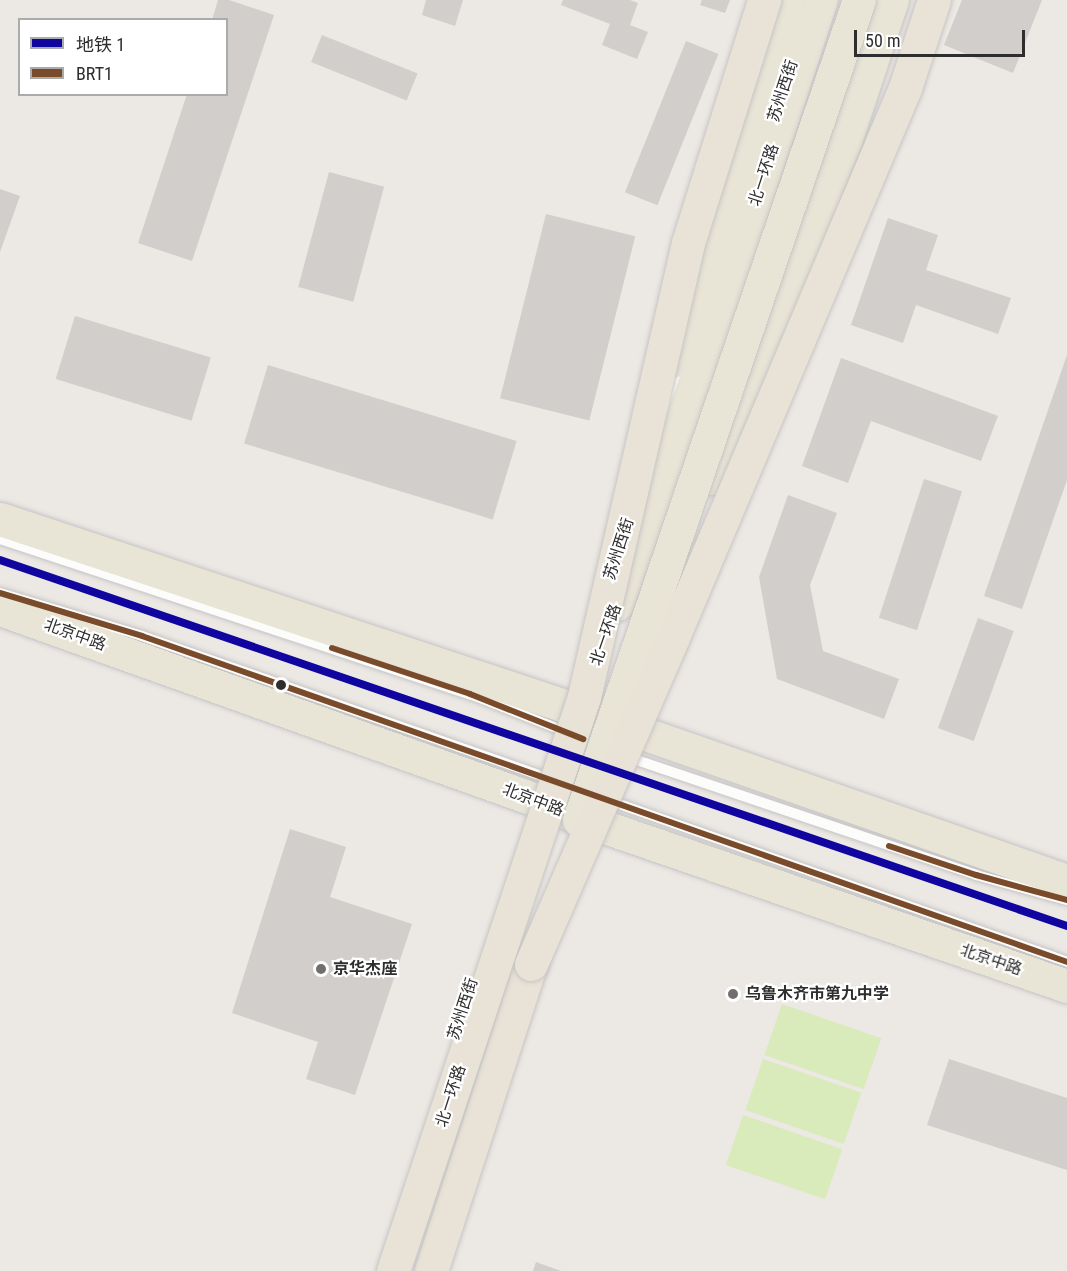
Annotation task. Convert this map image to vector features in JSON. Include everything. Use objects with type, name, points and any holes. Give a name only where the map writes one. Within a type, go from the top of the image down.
[{"type":"highway","points":[[571,711],[688,243],[764,0]]},
{"type":"highway","points":[[531,964],[673,637],[905,88],[934,0]]},
{"type":"highway","name":"北一环路","points":[[393,1271],[571,711]]},
{"type":"highway","name":"北一环路","points":[[431,1271],[531,964]]},
{"type":"main road","points":[[664,405],[707,246],[787,0]]},
{"type":"main road","name":"苏州西街","points":[[376,1271],[478,964],[571,711],[664,405],[748,198],[813,0]]},
{"type":"main road","name":"北一环路","points":[[571,711],[710,339],[821,0]]},
{"type":"main road","name":"北一环路","points":[[531,964],[861,0]]},
{"type":"main road","points":[[446,1271],[597,810],[702,500],[861,0]]},
{"type":"main road","points":[[702,500],[844,141],[892,0]]},
{"type":"main road","points":[[0,519],[571,711],[621,741],[1067,881]]},
{"type":"main road","name":"北京中路","points":[[0,609],[543,789],[1067,986]]},
{"type":"lane","points":[[0,539],[470,694],[571,711]]},
{"type":"lane","points":[[0,593],[142,636],[543,789]]},
{"type":"lane","points":[[621,741],[976,875],[1067,900]]},
{"type":"lane","points":[[597,810],[1067,962]]},
{"type":"green space","points":[[782,1004],[881,1038],[864,1089],[764,1055]]},
{"type":"green space","points":[[763,1059],[861,1093],[844,1144],[745,1110]]},
{"type":"green space","points":[[743,1115],[842,1149],[825,1199],[726,1165]]},
{"type":"building","points":[[218,0],[229,0],[274,15],[192,261],[138,243],[186,96],[228,96],[228,18],[213,18]]},
{"type":"building","points":[[426,0],[463,0],[455,26],[422,15]]},
{"type":"building","points":[[563,0],[630,0],[638,3],[630,25],[648,32],[637,59],[602,45],[610,24],[561,5]]},
{"type":"building","points":[[702,0],[730,0],[725,13],[700,5]]},
{"type":"building","points":[[962,0],[1042,0],[1013,73],[944,45]]},
{"type":"building","points":[[322,35],[417,74],[407,100],[311,62]]},
{"type":"building","points":[[686,41],[718,54],[657,205],[625,192]]},
{"type":"building","points":[[329,172],[384,187],[353,302],[298,287]]},
{"type":"building","points":[[0,189],[20,196],[0,252]]},
{"type":"building","points":[[546,214],[635,236],[589,421],[500,398]]},
{"type":"building","points":[[888,218],[938,235],[926,270],[1011,298],[998,334],[916,305],[903,343],[851,325]]},
{"type":"building","points":[[75,316],[211,358],[191,421],[56,379]]},
{"type":"building","points":[[1067,355],[1067,480],[1022,609],[984,596]]},
{"type":"building","points":[[841,358],[998,416],[981,461],[871,421],[848,483],[802,466]]},
{"type":"building","points":[[268,365],[517,441],[493,519],[244,443]]},
{"type":"building","points":[[924,479],[962,491],[917,630],[879,618]]},
{"type":"building","points":[[788,495],[837,513],[810,585],[823,651],[899,679],[884,719],[777,679],[759,577]]},
{"type":"building","points":[[978,618],[1014,631],[974,741],[938,728]]},
{"type":"building","name":"京华杰座","points":[[290,829],[346,847],[330,897],[412,924],[355,1095],[306,1079],[318,1042],[232,1013]]},
{"type":"building","points":[[949,1059],[1067,1098],[1067,1170],[927,1125]]},
{"type":"building","points":[[536,1262],[561,1271],[533,1271]]},
{"type":"metro line","name":"1","points":[[0,560],[1067,926]]},
{"type":"transit line","name":"BRT1","points":[[0,593],[142,636],[1067,962]]},
{"type":"transit line","name":"BRT1","points":[[332,648],[470,694],[583,739]]},
{"type":"transit line","name":"BRT1","points":[[889,846],[976,875],[1067,900]]},
{"type":"place","name":"京华杰座","points":[[321,969]]},
{"type":"place","name":"乌鲁木齐市第九中学","points":[[733,994]]}]
